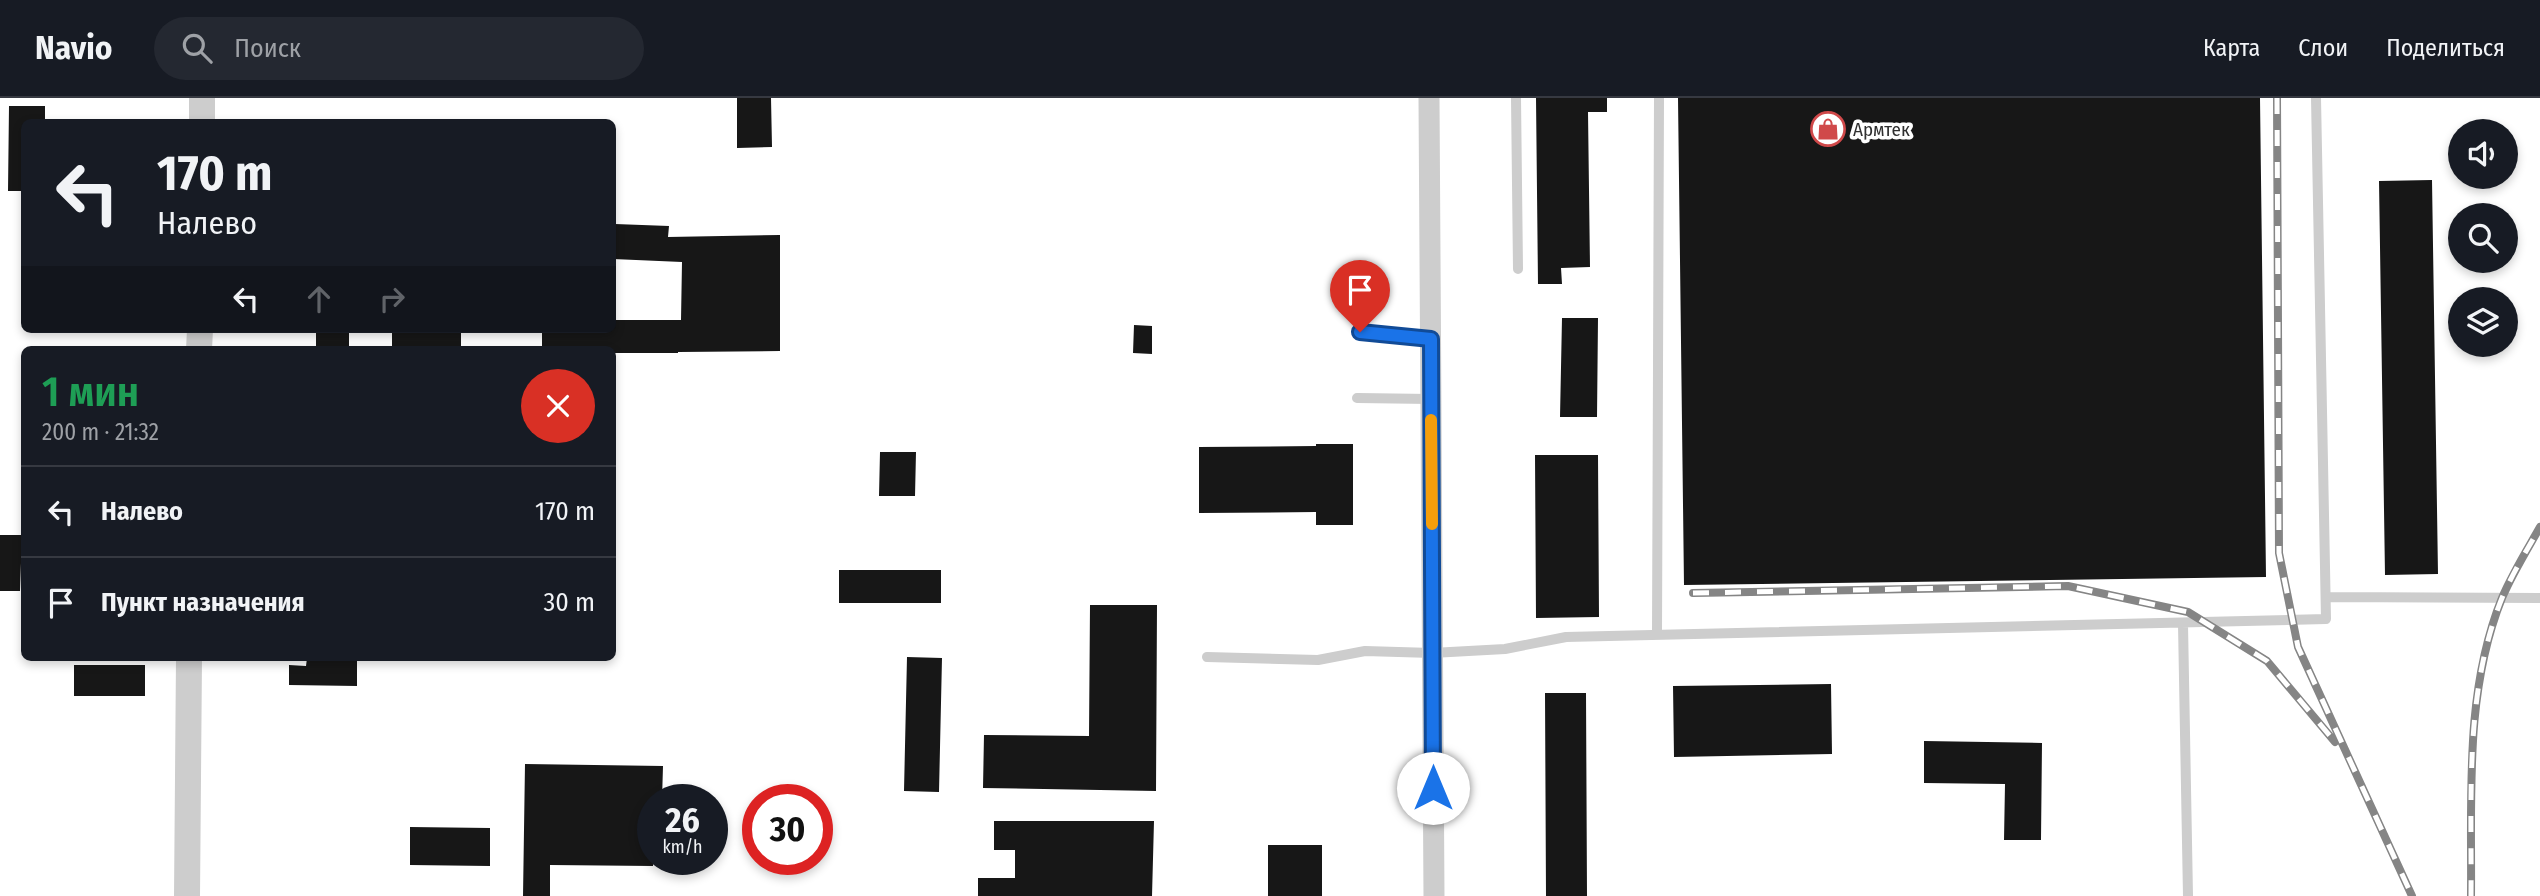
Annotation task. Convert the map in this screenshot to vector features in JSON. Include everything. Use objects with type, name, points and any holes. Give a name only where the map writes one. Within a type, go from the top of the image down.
[{"type":"street","points":[[202,98],[202,119]]},
{"type":"street","points":[[1429,98],[1434,896]]},
{"type":"street","points":[[187,896],[189,661]]},
{"type":"lane","points":[[1516,98],[1518,269]]},
{"type":"lane","points":[[1657,635],[1659,98]]},
{"type":"lane","points":[[1207,657],[1318,660],[1365,651],[1433,653],[1505,649],[1566,637],[2326,619],[2316,98]]},
{"type":"lane","points":[[1360,332],[1431,339]]},
{"type":"lane","points":[[1357,398],[1431,399]]},
{"type":"lane","points":[[2326,597],[2540,598]]},
{"type":"lane","points":[[2183,624],[2188,896]]},
{"type":"building","points":[[737,98],[771,98],[772,147],[737,148]]},
{"type":"building","points":[[1536,98],[1607,98],[1607,112],[1588,112],[1590,267],[1561,268],[1562,284],[1538,284]]},
{"type":"building","points":[[1678,98],[2260,98],[2266,577],[1684,585]]},
{"type":"building","points":[[9,106],[45,106],[45,119],[21,119],[21,191],[8,191]]},
{"type":"building","points":[[2432,180],[2438,574],[2385,575],[2379,181]]},
{"type":"building","points":[[616,224],[669,226],[668,237],[780,235],[780,351],[616,353],[616,346],[542,346],[542,333],[616,333],[616,320],[681,320],[682,262],[616,259]]},
{"type":"building","points":[[1562,318],[1598,318],[1597,417],[1560,417]]},
{"type":"building","points":[[1134,325],[1152,326],[1152,354],[1133,353]]},
{"type":"building","points":[[316,333],[349,333],[349,346],[316,346]]},
{"type":"building","points":[[392,333],[461,333],[461,346],[392,346]]},
{"type":"building","points":[[1353,444],[1353,525],[1316,525],[1316,512],[1199,513],[1199,447]]},
{"type":"building","points":[[880,452],[916,452],[915,496],[879,496]]},
{"type":"building","points":[[1535,455],[1598,455],[1599,617],[1536,618]]},
{"type":"building","points":[[0,535],[21,535],[20,591],[0,591]]},
{"type":"building","points":[[839,570],[941,570],[941,603],[839,603]]},
{"type":"building","points":[[1090,605],[1157,605],[1156,791],[983,788],[984,735],[1089,736]]},
{"type":"building","points":[[907,657],[942,658],[939,792],[904,791]]},
{"type":"building","points":[[307,661],[357,661],[357,686],[289,685],[289,665],[306,666]]},
{"type":"building","points":[[74,665],[145,665],[145,696],[74,696]]},
{"type":"building","points":[[1831,684],[1832,754],[1674,757],[1673,686]]},
{"type":"building","points":[[1545,693],[1586,693],[1587,896],[1546,896]]},
{"type":"building","points":[[1924,741],[2042,743],[2041,840],[2004,840],[2005,784],[1924,783]]},
{"type":"building","points":[[525,764],[663,766],[662,784],[637,784],[637,866],[550,865],[550,896],[523,896]]},
{"type":"building","points":[[994,821],[1154,821],[1152,896],[978,896],[978,878],[1015,878],[1015,850],[994,850]]},
{"type":"building","points":[[410,827],[490,828],[490,866],[410,865]]},
{"type":"building","points":[[1268,845],[1322,845],[1322,896],[1268,896]]},
{"type":"railway","points":[[2277,98],[2279,553],[2298,647],[2412,896]]},
{"type":"railway","points":[[2471,896],[2471,783],[2481,670],[2502,598],[2540,527]]},
{"type":"railway","points":[[1693,593],[2068,586],[2188,612],[2267,661],[2335,742]]},
{"type":"slow traffic","points":[[1431,420],[1432,524]]},
{"type":"place","name":"Армтек","points":[[1828,129]]},
{"type":"route","points":[[1360,332],[1431,339],[1433,788]]}]
